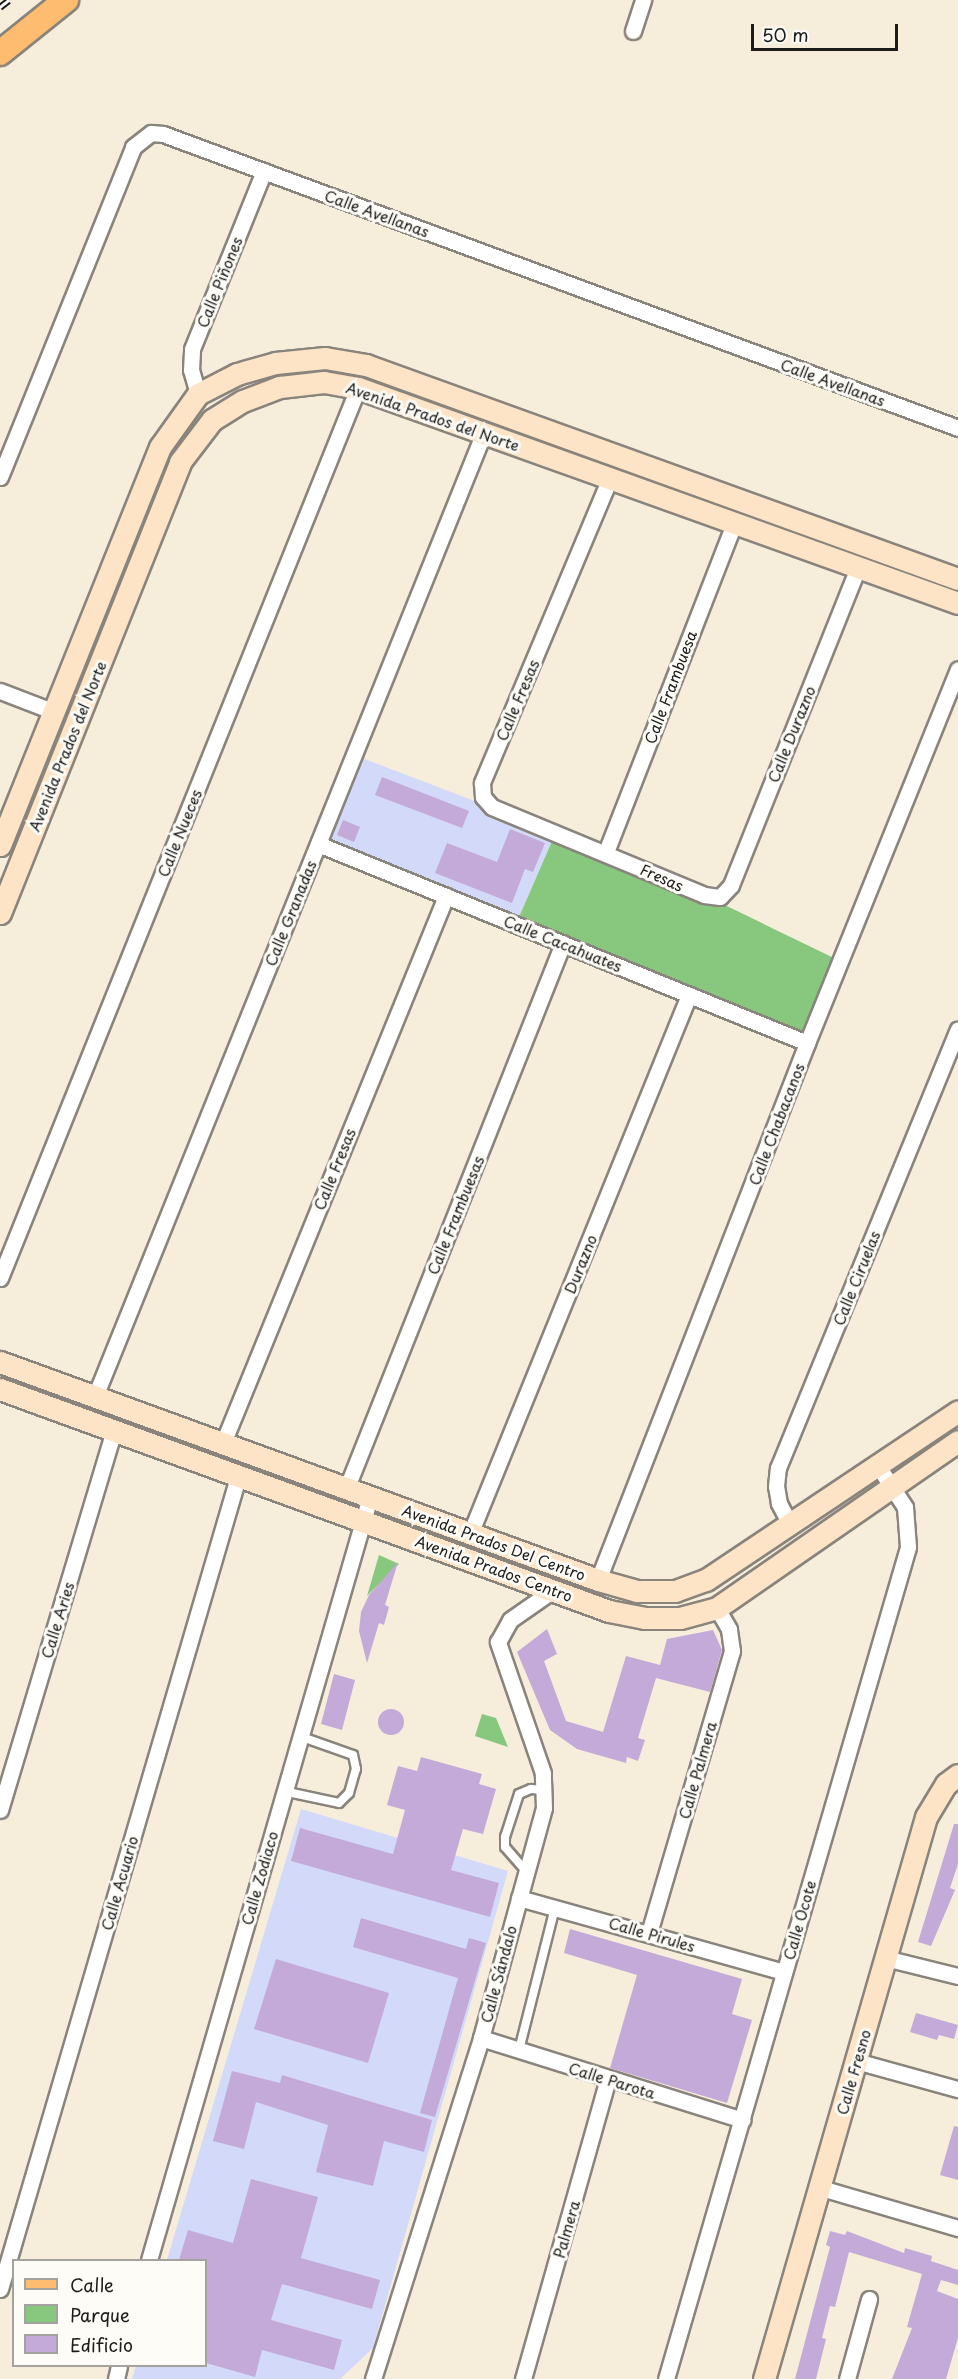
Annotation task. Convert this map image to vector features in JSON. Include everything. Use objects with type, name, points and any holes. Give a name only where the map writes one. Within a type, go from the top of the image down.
[{"type":"main road","points":[[0,53],[66,0]]},
{"type":"street","points":[[633,31],[643,0]]},
{"type":"street","name":"Calle Avellanas","points":[[0,477],[140,138],[151,133],[163,134],[958,428]]},
{"type":"street","name":"Calle Piñones","points":[[198,394],[191,370],[192,349],[264,171]]},
{"type":"street","name":"Avenida Prados del Norte","points":[[1,838],[160,447],[198,394],[237,374],[275,363],[325,358],[366,365],[958,579]]},
{"type":"street","name":"Avenida Prados del Norte","points":[[0,913],[180,462],[212,420],[243,401],[280,387],[324,382],[358,388],[958,603]]},
{"type":"street","name":"Calle Nueces","points":[[0,1278],[358,388]]},
{"type":"street","name":"Calle Granadas","points":[[96,1395],[484,432]]},
{"type":"street","points":[[160,447],[180,462]]},
{"type":"street","name":"Calle Fresas","points":[[606,852],[492,807],[483,797],[482,783],[610,478]]},
{"type":"street","name":"Calle Frambuesa","points":[[606,852],[734,523]]},
{"type":"street","points":[[796,546],[804,523]]},
{"type":"street","name":"Calle Durazno","points":[[720,897],[731,885],[858,568]]},
{"type":"street","name":"Calle Chabacanos","points":[[598,1580],[807,1043],[958,669]]},
{"type":"street","points":[[0,691],[52,711]]},
{"type":"street","points":[[26,777],[51,787]]},
{"type":"street","name":"Calle Cacahuates","points":[[318,844],[807,1043]]},
{"type":"street","name":"Fresas","points":[[606,852],[704,895],[720,897]]},
{"type":"street","name":"Calle Fresas","points":[[223,1443],[446,896]]},
{"type":"street","name":"Calle Frambuesas","points":[[347,1487],[563,943]]},
{"type":"street","name":"Durazno","points":[[470,1534],[689,995]]},
{"type":"street","name":"Calle Ciruelas","points":[[791,1526],[779,1503],[776,1486],[778,1468],[958,1030]]},
{"type":"street","name":"Avenida Prados Del Centro","points":[[0,1362],[96,1395],[470,1534],[598,1580],[637,1591],[675,1591],[706,1580],[791,1526],[958,1411]]},
{"type":"street","name":"Avenida Prados Centro","points":[[0,1389],[609,1611],[644,1618],[680,1618],[717,1608],[958,1441]]},
{"type":"street","name":"Calle Aries","points":[[0,1810],[114,1430]]},
{"type":"street","name":"Calle Ocote","points":[[666,2379],[908,1547],[905,1507],[894,1486],[878,1466]]},
{"type":"street","name":"Calle Acuario","points":[[0,2289],[238,1476]]},
{"type":"street","name":"Calle Zodiaco","points":[[149,2259],[370,1497]]},
{"type":"street","points":[[546,1790],[498,1642],[510,1620],[553,1590]]},
{"type":"street","name":"Calle Palmera","points":[[649,1933],[732,1651],[729,1629],[717,1608]]},
{"type":"street","name":"Calle Fresno","points":[[764,2379],[821,2188],[926,1817],[946,1784],[958,1775]]},
{"type":"street","name":"Calle Sándalo","points":[[374,2379],[481,2038],[546,1790]]},
{"type":"street","name":"Calle Pirules","points":[[519,1898],[784,1972]]},
{"type":"street","points":[[885,1958],[958,1976]]},
{"type":"street","name":"Calle Parota","points":[[481,2038],[742,2120]]},
{"type":"street","points":[[856,2061],[958,2089]]},
{"type":"street","name":"Palmera","points":[[524,2379],[608,2079]]},
{"type":"street","points":[[821,2188],[958,2228]]},
{"type":"street","points":[[847,2379],[869,2299]]},
{"type":"lane","points":[[283,1791],[339,1803],[350,1793],[356,1769],[353,1755],[299,1736]]},
{"type":"lane","points":[[525,1870],[505,1847],[505,1838],[519,1794],[531,1789],[546,1790]]},
{"type":"lane","points":[[519,2050],[555,1908]]},
{"type":"shaded area","points":[[354,755],[556,832],[516,924],[318,844]]},
{"type":"shaded area","points":[[301,1809],[508,1871],[373,2348],[340,2379],[132,2379],[136,2367],[207,2367],[207,2259],[167,2259]]},
{"type":"green space","points":[[556,832],[704,895],[840,961],[807,1043],[516,924]]},
{"type":"green space","points":[[379,1555],[399,1564],[367,1596]]},
{"type":"green space","points":[[482,1714],[496,1718],[508,1747],[475,1736]]},
{"type":"building","points":[[382,777],[469,811],[462,828],[375,795]]},
{"type":"building","points":[[343,820],[360,827],[354,842],[337,835]]},
{"type":"building","points":[[510,829],[545,843],[533,872],[525,869],[512,903],[435,873],[447,843],[497,862]]},
{"type":"building","points":[[398,1562],[385,1605],[389,1607],[384,1625],[379,1623],[367,1663],[359,1631],[361,1612],[369,1595]]},
{"type":"building","points":[[547,1629],[557,1654],[544,1661],[566,1721],[603,1732],[626,1656],[660,1665],[667,1639],[713,1630],[722,1650],[710,1692],[656,1678],[638,1738],[645,1740],[638,1761],[627,1757],[626,1763],[577,1749],[550,1730],[517,1652]]},
{"type":"building","points":[[334,1674],[355,1680],[342,1730],[321,1724]]},
{"type":"building","points":[[391,1709],[400,1713],[404,1722],[400,1731],[391,1735],[382,1731],[378,1722],[382,1713]]},
{"type":"building","points":[[421,1757],[482,1774],[479,1784],[496,1789],[483,1834],[463,1829],[451,1870],[499,1883],[490,1917],[291,1861],[300,1828],[393,1854],[405,1810],[387,1805],[398,1766],[417,1771]]},
{"type":"building","points":[[954,1824],[958,1824],[958,1864],[950,1888],[955,1890],[931,1946],[918,1942]]},
{"type":"building","points":[[361,1918],[466,1949],[469,1938],[486,1943],[435,2117],[420,2113],[458,1978],[353,1947]]},
{"type":"building","points":[[570,1929],[742,1979],[732,2014],[752,2020],[727,2103],[610,2068],[637,1975],[564,1953]]},
{"type":"building","points":[[276,1959],[389,1993],[368,2063],[254,2029]]},
{"type":"building","points":[[916,2013],[958,2025],[954,2039],[939,2035],[937,2040],[910,2032]]},
{"type":"building","points":[[232,2071],[280,2083],[282,2075],[432,2120],[424,2152],[384,2141],[373,2186],[316,2172],[328,2125],[256,2102],[244,2149],[213,2141]]},
{"type":"building","points":[[954,2126],[958,2127],[958,2180],[940,2175]]},
{"type":"building","points":[[251,2179],[318,2197],[301,2258],[380,2280],[372,2309],[282,2284],[271,2320],[342,2340],[334,2370],[262,2350],[255,2377],[207,2363],[207,2259],[179,2259],[188,2230],[233,2243]]},
{"type":"building","points":[[830,2231],[845,2235],[847,2231],[904,2253],[905,2248],[932,2256],[931,2261],[958,2270],[958,2285],[941,2280],[937,2291],[958,2299],[958,2338],[946,2379],[892,2379],[912,2328],[907,2327],[922,2274],[849,2252],[835,2307],[830,2306],[822,2338],[826,2339],[816,2379],[795,2379],[830,2247],[826,2245]]},
{"type":"railway","points":[[0,7],[9,0]]}]
